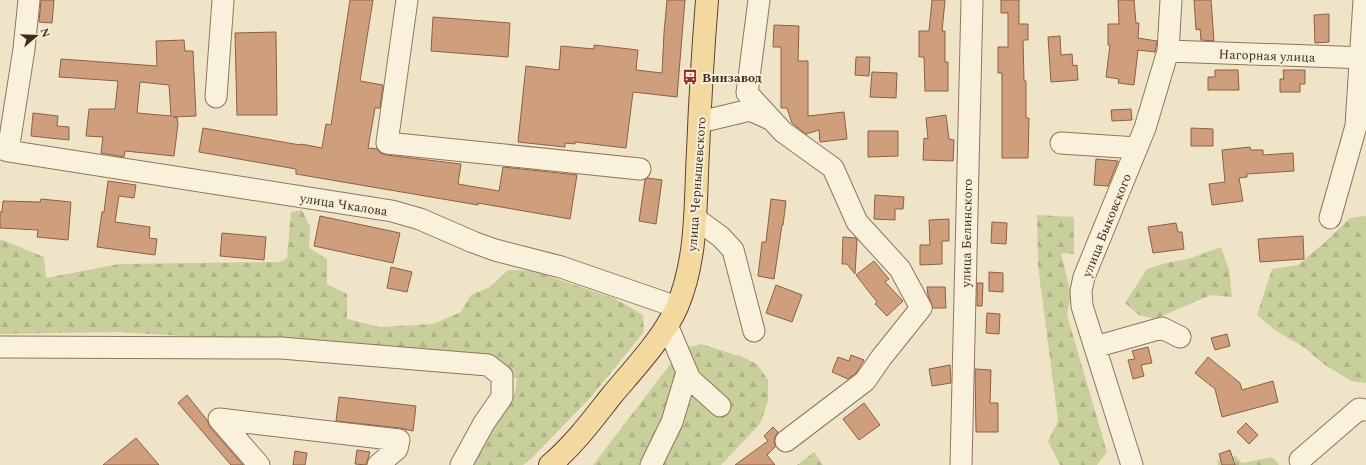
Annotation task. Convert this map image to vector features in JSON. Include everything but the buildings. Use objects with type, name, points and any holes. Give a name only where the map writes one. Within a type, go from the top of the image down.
[{"type":"main road","name":"улица Чернышевского","points":[[550,465],[582,432],[643,357],[672,316],[685,282],[692,253],[695,218],[703,49],[707,0]]},
{"type":"street","points":[[4,150],[24,49],[29,0]]},
{"type":"street","points":[[216,97],[224,0]]},
{"type":"street","points":[[407,0],[387,143],[640,168]]},
{"type":"street","points":[[759,0],[747,93],[783,132],[833,168],[857,222],[900,269],[921,308],[881,358],[865,381],[786,440]]},
{"type":"street","name":"улица Белинского","points":[[961,465],[972,0]]},
{"type":"street","name":"улица Быковского","points":[[1124,460],[1095,347],[1082,306],[1081,291],[1084,277],[1145,128],[1168,51],[1171,0]]},
{"type":"street","points":[[1330,218],[1356,126],[1363,58],[1364,0]]},
{"type":"street","name":"Нагорная улица","points":[[1168,51],[1363,58]]},
{"type":"street","points":[[700,122],[750,110],[771,119]]},
{"type":"street","points":[[1061,143],[1137,148]]},
{"type":"street","name":"улица Чкалова","points":[[4,150],[392,211],[420,219],[495,250],[560,268],[672,316]]},
{"type":"street","points":[[695,218],[722,237],[733,250],[754,331]]},
{"type":"street","points":[[672,316],[690,379],[720,406]]},
{"type":"street","points":[[1095,347],[1162,328],[1180,337]]},
{"type":"street","points":[[0,347],[281,348],[488,365],[502,376],[502,397],[484,423],[461,465]]},
{"type":"street","points":[[651,465],[672,422],[687,372]]},
{"type":"street","points":[[1300,460],[1359,409],[1366,410]]},
{"type":"street","points":[[259,465],[219,419],[399,440],[398,449],[378,465]]},
{"type":"green space","points":[[302,210],[310,227],[309,248],[327,259],[327,284],[347,294],[347,319],[380,327],[433,324],[461,312],[471,295],[490,287],[508,270],[533,271],[614,298],[643,315],[644,332],[590,398],[531,459],[523,465],[461,465],[500,399],[515,393],[517,379],[488,365],[271,341],[116,332],[0,334],[0,239],[44,257],[46,278],[119,264],[280,262],[287,258],[291,212]]},
{"type":"green space","points":[[1037,215],[1074,217],[1074,254],[1061,253],[1071,295],[1067,315],[1107,452],[1097,465],[1060,465],[1048,441],[1058,421],[1038,265]]},
{"type":"green space","points":[[1366,216],[1366,383],[1351,381],[1322,363],[1305,348],[1276,331],[1257,315],[1272,269],[1298,265],[1350,218]]},
{"type":"green space","points":[[1221,247],[1229,270],[1232,297],[1211,295],[1155,319],[1139,315],[1125,303],[1147,269],[1166,263],[1188,259]]},
{"type":"green space","points":[[701,344],[742,357],[757,364],[768,380],[768,401],[760,424],[721,465],[593,465],[682,349]]},
{"type":"green space","points":[[814,452],[823,465],[797,465]]},
{"type":"green space","points":[[1235,456],[1242,463],[1272,457],[1279,464],[1218,465],[1217,461]]},
{"type":"place","name":"Винзавод","points":[[690,77]]}]
